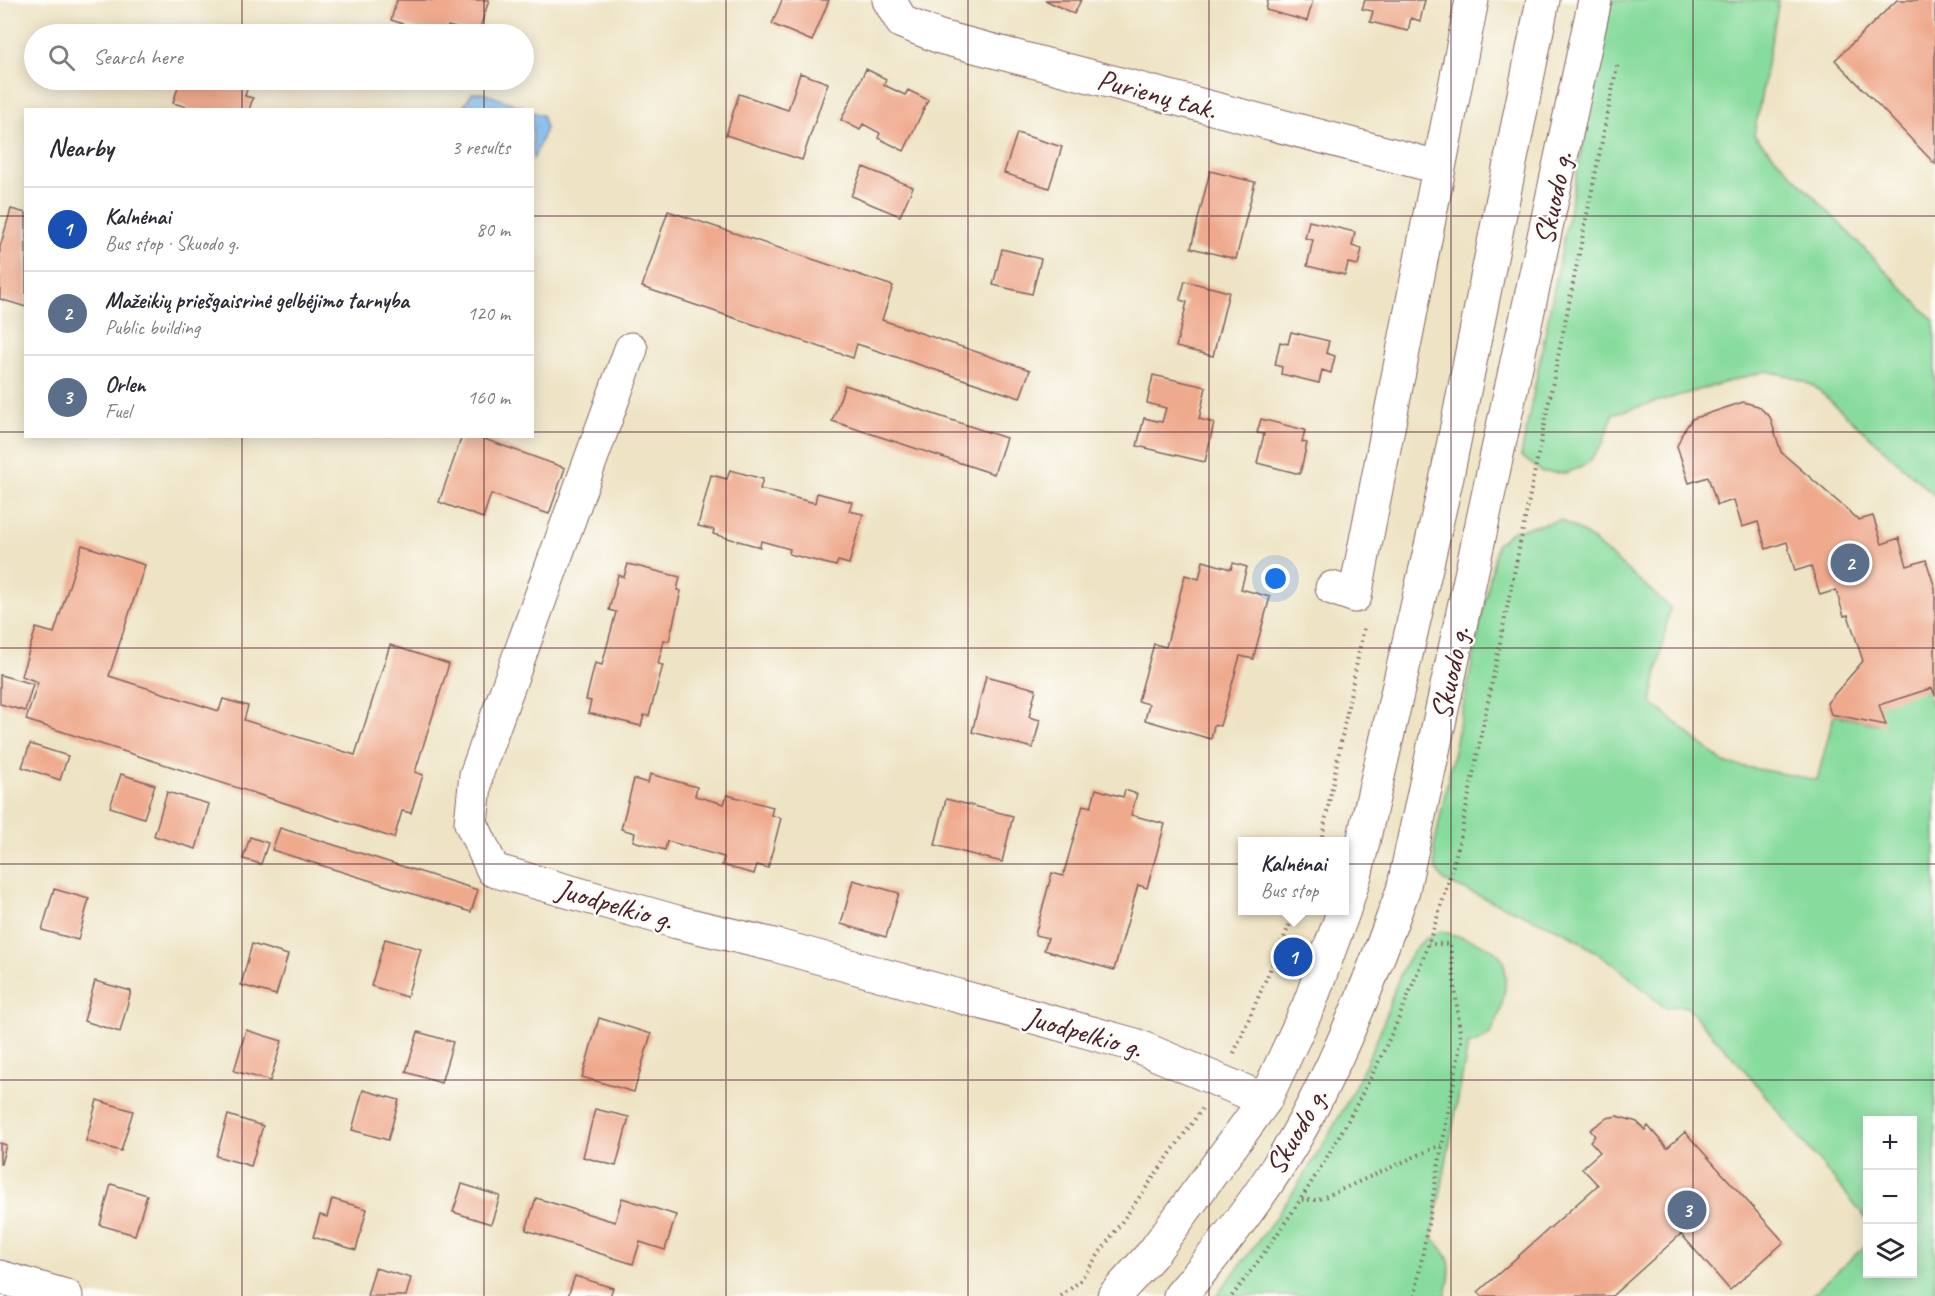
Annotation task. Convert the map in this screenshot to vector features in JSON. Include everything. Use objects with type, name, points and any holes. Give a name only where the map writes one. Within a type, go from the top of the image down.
[{"type":"main road","name":"Purienų tak.","points":[[889,0],[903,22],[940,37],[1438,167]]},
{"type":"main road","points":[[1332,588],[1355,596],[1472,0]]},
{"type":"main road","name":"Skuodo g.","points":[[1349,894],[1446,481],[1543,0]]},
{"type":"main road","name":"Skuodo g.","points":[[1180,1296],[1262,1189],[1310,1111],[1364,998],[1403,890],[1595,0]]},
{"type":"main road","name":"Juodpelkio g.","points":[[631,349],[476,775],[471,823],[493,870],[677,922],[778,946],[1135,1046],[1223,1080],[1265,1100]]},
{"type":"main road","name":"Skuodo g.","points":[[1114,1296],[1153,1254],[1265,1100],[1308,1005],[1342,915]]},
{"type":"main road","points":[[0,1277],[66,1296]]},
{"type":"path","points":[[1061,1296],[1079,1282],[1223,1080],[1294,915]]},
{"type":"path","points":[[1414,1296],[1461,1041],[1450,944],[1428,944]]},
{"type":"path","points":[[1302,1200],[1318,1200],[1442,1145]]},
{"type":"green space","points":[[1611,0],[1779,0],[1754,135],[1935,322],[1935,496],[1814,386],[1790,376],[1766,371],[1613,414],[1603,443],[1588,463],[1567,473],[1542,472],[1521,456]]},
{"type":"green space","points":[[1560,520],[1584,533],[1670,607],[1651,702],[1724,763],[1817,780],[1834,715],[1877,724],[1873,702],[1923,686],[1935,712],[1935,1296],[1811,1296],[1863,1248],[1863,1278],[1917,1278],[1917,1116],[1863,1116],[1863,1215],[1743,1068],[1686,1006],[1664,1007],[1614,964],[1567,933],[1444,881],[1435,868],[1434,847],[1497,544],[1513,531]]},
{"type":"green space","points":[[1442,931],[1495,951],[1501,958],[1505,977],[1503,1001],[1492,1031],[1485,1038],[1468,1045],[1432,1238],[1445,1252],[1450,1264],[1446,1296],[1216,1296],[1286,1203],[1327,1139],[1363,1070],[1379,1034],[1400,974],[1408,960],[1428,937]]},
{"type":"water","points":[[472,93],[484,93],[524,108],[463,108]]},
{"type":"water","points":[[534,113],[542,115],[546,128],[534,158]]},
{"type":"building","points":[[397,0],[489,0],[481,24],[403,24],[391,20]]},
{"type":"building","points":[[782,0],[829,0],[812,41],[772,24]]},
{"type":"building","points":[[1045,0],[1081,0],[1074,14]]},
{"type":"building","points":[[1268,0],[1313,0],[1307,21],[1266,10]]},
{"type":"building","points":[[1365,0],[1425,0],[1420,21],[1411,18],[1408,31],[1370,22],[1373,11],[1362,9]]},
{"type":"building","points":[[1897,0],[1935,0],[1935,164],[1835,60]]},
{"type":"building","points":[[866,69],[886,79],[884,85],[905,95],[908,90],[928,100],[904,151],[878,138],[880,133],[863,124],[860,130],[841,120]]},
{"type":"building","points":[[800,73],[828,83],[802,160],[726,135],[739,94],[788,110]]},
{"type":"building","points":[[177,90],[247,90],[245,96],[253,98],[250,108],[187,108],[173,103]]},
{"type":"building","points":[[1017,133],[1062,147],[1049,188],[1004,173]]},
{"type":"building","points":[[863,167],[913,187],[900,216],[851,196]]},
{"type":"building","points":[[1210,171],[1255,182],[1236,259],[1191,248]]},
{"type":"building","points":[[11,209],[24,212],[24,306],[0,299],[0,247]]},
{"type":"building","points":[[668,211],[893,286],[882,320],[1030,370],[1020,398],[857,344],[853,358],[642,287]]},
{"type":"building","points":[[1309,221],[1355,232],[1352,246],[1362,249],[1358,265],[1348,263],[1345,275],[1307,266],[1313,240],[1305,238]]},
{"type":"building","points":[[1002,249],[1041,259],[1032,294],[993,285]]},
{"type":"building","points":[[1185,281],[1229,292],[1213,356],[1176,347],[1187,302],[1180,300]]},
{"type":"building","points":[[1291,332],[1329,341],[1326,353],[1335,356],[1331,373],[1322,370],[1319,383],[1281,374],[1282,367],[1275,365],[1280,342],[1288,344]]},
{"type":"building","points":[[1153,375],[1206,387],[1199,419],[1214,423],[1205,462],[1137,446],[1144,418],[1162,422],[1166,408],[1147,403]]},
{"type":"building","points":[[845,385],[1006,438],[994,474],[832,421]]},
{"type":"building","points":[[1743,402],[1758,406],[1770,417],[1781,452],[1859,520],[1873,516],[1882,544],[1899,538],[1907,566],[1926,560],[1935,588],[1935,696],[1932,688],[1879,705],[1886,725],[1831,714],[1827,703],[1863,661],[1848,615],[1844,616],[1836,590],[1820,595],[1811,566],[1795,571],[1787,542],[1766,549],[1758,522],[1742,527],[1734,500],[1717,505],[1708,477],[1689,483],[1677,446],[1683,432],[1692,419]]},
{"type":"building","points":[[1261,419],[1305,430],[1302,442],[1307,443],[1300,474],[1257,463],[1264,434],[1257,433]]},
{"type":"building","points":[[461,438],[482,438],[565,468],[549,514],[491,494],[483,518],[439,502]]},
{"type":"building","points":[[730,470],[763,479],[760,489],[815,503],[817,493],[852,502],[849,511],[863,514],[849,564],[838,561],[836,566],[789,554],[790,549],[761,541],[760,547],[713,534],[714,530],[698,526],[711,475],[727,479]]},
{"type":"building","points":[[82,545],[145,565],[109,676],[219,711],[223,699],[248,706],[244,720],[355,755],[390,645],[449,664],[415,772],[423,775],[411,813],[402,811],[394,838],[26,720],[38,682],[21,676],[36,628],[54,633]]},
{"type":"building","points":[[1203,561],[1231,569],[1233,563],[1247,567],[1241,589],[1270,597],[1253,659],[1240,656],[1220,726],[1214,725],[1211,739],[1145,720],[1149,704],[1138,701],[1154,644],[1166,647],[1185,575],[1199,579]]},
{"type":"building","points":[[628,564],[680,577],[677,590],[681,591],[669,641],[664,640],[658,664],[663,665],[649,716],[644,715],[641,726],[588,713],[591,701],[586,700],[595,663],[602,665],[616,612],[609,610],[618,575],[624,577]]},
{"type":"building","points":[[0,675],[33,684],[25,711],[0,704]]},
{"type":"building","points":[[986,676],[1036,689],[1029,717],[1040,720],[1033,748],[972,732]]},
{"type":"building","points":[[30,744],[68,756],[60,780],[22,767]]},
{"type":"building","points":[[121,774],[155,785],[144,818],[110,807]]},
{"type":"building","points":[[650,774],[697,787],[695,796],[724,804],[727,795],[773,807],[771,815],[781,818],[768,868],[757,865],[754,874],[722,865],[724,857],[667,841],[665,850],[633,841],[635,833],[621,829],[634,779],[648,783]]},
{"type":"building","points":[[1096,789],[1123,797],[1125,790],[1137,794],[1131,815],[1165,824],[1147,888],[1138,885],[1114,970],[1044,950],[1048,938],[1035,935],[1052,873],[1063,876],[1083,805],[1091,807]]},
{"type":"building","points":[[167,792],[209,804],[196,849],[154,836]]},
{"type":"building","points":[[946,799],[1013,816],[1002,862],[935,845]]},
{"type":"building","points":[[280,828],[478,890],[471,912],[272,850]]},
{"type":"building","points":[[250,837],[268,843],[261,864],[243,859]]},
{"type":"building","points":[[853,880],[899,893],[886,937],[841,924]]},
{"type":"building","points":[[54,889],[89,899],[78,940],[42,930]]},
{"type":"building","points":[[385,939],[421,949],[407,997],[371,986]]},
{"type":"building","points":[[252,944],[288,955],[276,995],[241,985]]},
{"type":"building","points":[[95,981],[131,991],[120,1032],[84,1021]]},
{"type":"building","points":[[599,1018],[651,1034],[634,1092],[582,1077]]},
{"type":"building","points":[[246,1030],[282,1041],[270,1081],[234,1071]]},
{"type":"building","points":[[418,1032],[453,1042],[441,1083],[406,1072]]},
{"type":"building","points":[[363,1090],[399,1100],[388,1140],[352,1130]]},
{"type":"building","points":[[97,1100],[133,1111],[121,1151],[86,1141]]},
{"type":"building","points":[[595,1109],[629,1117],[616,1166],[583,1157]]},
{"type":"building","points":[[228,1115],[263,1126],[251,1166],[216,1156]]},
{"type":"building","points":[[1617,1116],[1637,1122],[1645,1130],[1648,1126],[1667,1148],[1685,1132],[1784,1242],[1730,1290],[1681,1234],[1612,1296],[1482,1296],[1478,1292],[1598,1185],[1582,1168],[1600,1152],[1590,1141],[1595,1136],[1590,1130],[1607,1118]]},
{"type":"building","points":[[0,1143],[6,1145],[1,1164],[0,1164]]},
{"type":"building","points":[[111,1184],[147,1195],[135,1235],[100,1225]]},
{"type":"building","points":[[462,1184],[500,1196],[491,1224],[453,1212]]},
{"type":"building","points":[[536,1198],[615,1222],[622,1198],[676,1215],[665,1250],[640,1242],[633,1264],[526,1230]]},
{"type":"building","points":[[332,1199],[367,1209],[356,1250],[313,1237],[320,1215],[327,1217]]},
{"type":"building","points":[[375,1268],[411,1278],[406,1296],[367,1296]]},
{"type":"building","points":[[575,1276],[613,1288],[610,1296],[568,1296]]},
{"type":"place","name":"Mažeikių priešgaisrinė gelbėjimo tarnyba","points":[[1850,563]]},
{"type":"place","name":"Kalnėnai","points":[[1293,957]]},
{"type":"place","name":"Orlen","points":[[1687,1210]]}]
